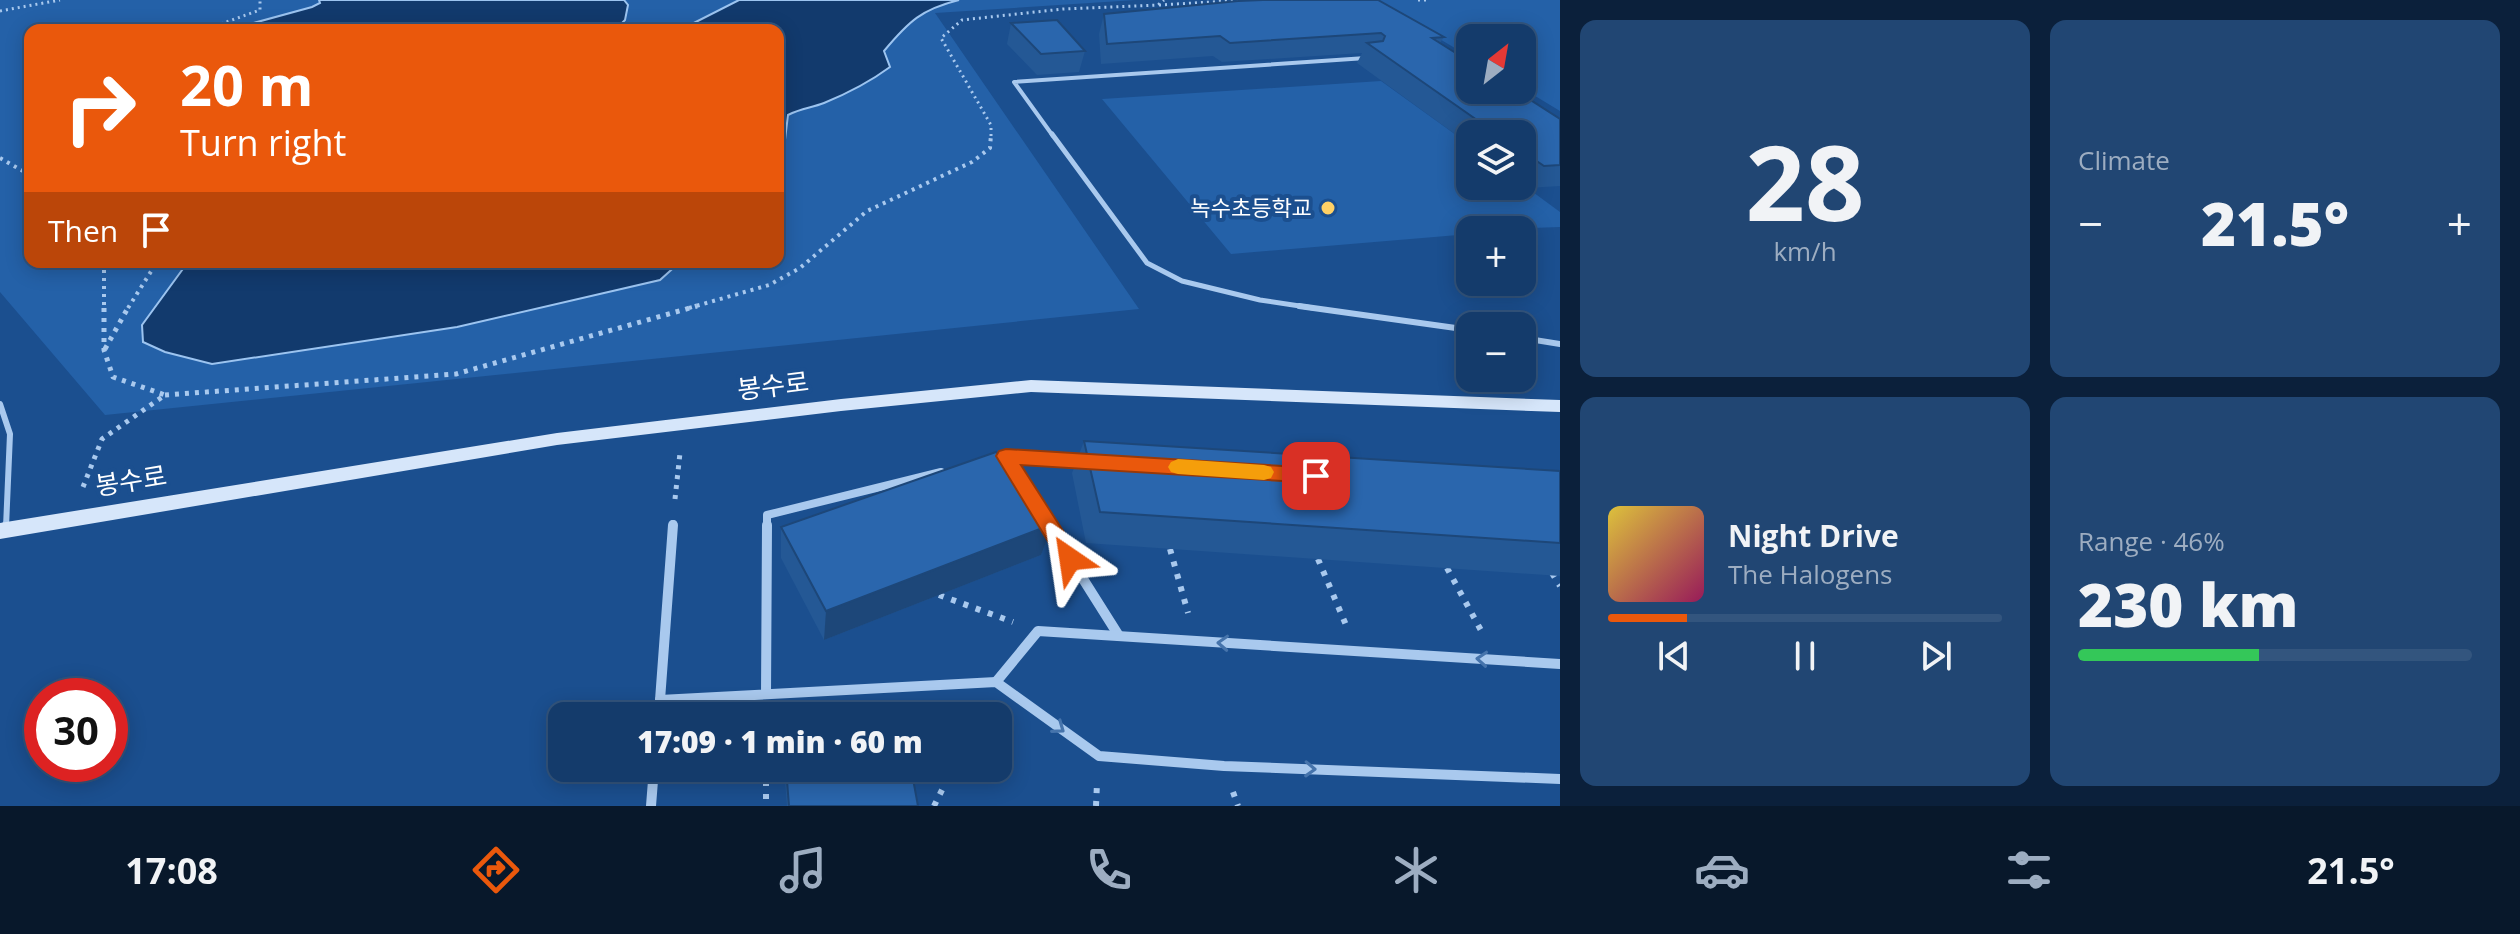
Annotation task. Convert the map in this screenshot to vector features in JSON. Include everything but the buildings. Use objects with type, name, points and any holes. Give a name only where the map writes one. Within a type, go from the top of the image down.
[{"type":"main road","name":"봉수로","points":[[2,530],[541,441],[1031,386],[1560,406]]},
{"type":"street","points":[[1006,456],[1119,636]]},
{"type":"street","points":[[976,464],[1006,456],[1099,462]]},
{"type":"street","points":[[766,694],[767,515],[946,471]]},
{"type":"street","points":[[673,524],[660,700],[996,682],[1099,756],[1224,766],[1560,779]]},
{"type":"street","points":[[996,682],[1038,631],[1560,664]]},
{"type":"street","points":[[651,806],[653,782]]},
{"type":"lane","points":[[1370,57],[1014,82],[1147,263],[1182,281],[1260,300],[1456,328]]},
{"type":"lane","points":[[1536,340],[1560,344]]},
{"type":"lane","points":[[0,404],[10,434],[2,530]]},
{"type":"path","points":[[0,11],[60,0]]},
{"type":"path","points":[[221,24],[260,10],[260,0]]},
{"type":"path","points":[[1158,5],[1164,0]]},
{"type":"path","points":[[104,268],[104,350],[113,377],[165,395],[456,374],[769,285],[800,268],[867,211],[972,162],[990,148],[991,125],[941,38],[962,20],[1063,9],[1246,0]]},
{"type":"path","points":[[1418,0],[1429,0]]},
{"type":"path","points":[[0,158],[24,172]]},
{"type":"path","points":[[104,350],[153,268]]},
{"type":"path","points":[[70,518],[102,439],[165,395]]},
{"type":"path","points":[[673,524],[683,423]]},
{"type":"path","points":[[1170,549],[1196,641]]},
{"type":"path","points":[[1318,559],[1357,651]]},
{"type":"path","points":[[1546,561],[1560,586]]},
{"type":"path","points":[[1447,568],[1498,660]]},
{"type":"path","points":[[939,595],[1038,631]]},
{"type":"path","points":[[766,782],[766,806]]},
{"type":"path","points":[[934,806],[946,782]]},
{"type":"shaded area","points":[[0,0],[1136,0],[935,13],[1139,309],[105,415],[0,292]]},
{"type":"shaded area","points":[[319,0],[624,0],[628,5],[621,24],[250,24],[320,3]]},
{"type":"shaded area","points":[[739,0],[959,0],[926,12],[909,24],[884,51],[890,67],[883,72],[819,105],[788,115],[784,148],[784,24],[692,24]]},
{"type":"shaded area","points":[[1374,0],[1560,0],[1560,111],[1536,96],[1536,24],[1456,24],[1456,49]]},
{"type":"shaded area","points":[[1381,81],[1456,135],[1456,200],[1536,200],[1536,194],[1560,212],[1560,227],[1536,228],[1536,216],[1456,216],[1456,235],[1231,254],[1102,99]]},
{"type":"shaded area","points":[[184,268],[673,268],[660,280],[457,327],[212,364],[165,352],[143,342],[142,325]]},
{"type":"slow traffic","points":[[1178,467],[1264,472]]},
{"type":"place","name":"녹수초등학교","points":[[1328,208]]},
{"type":"route","points":[[1070,559],[1006,456],[1316,476]]}]
